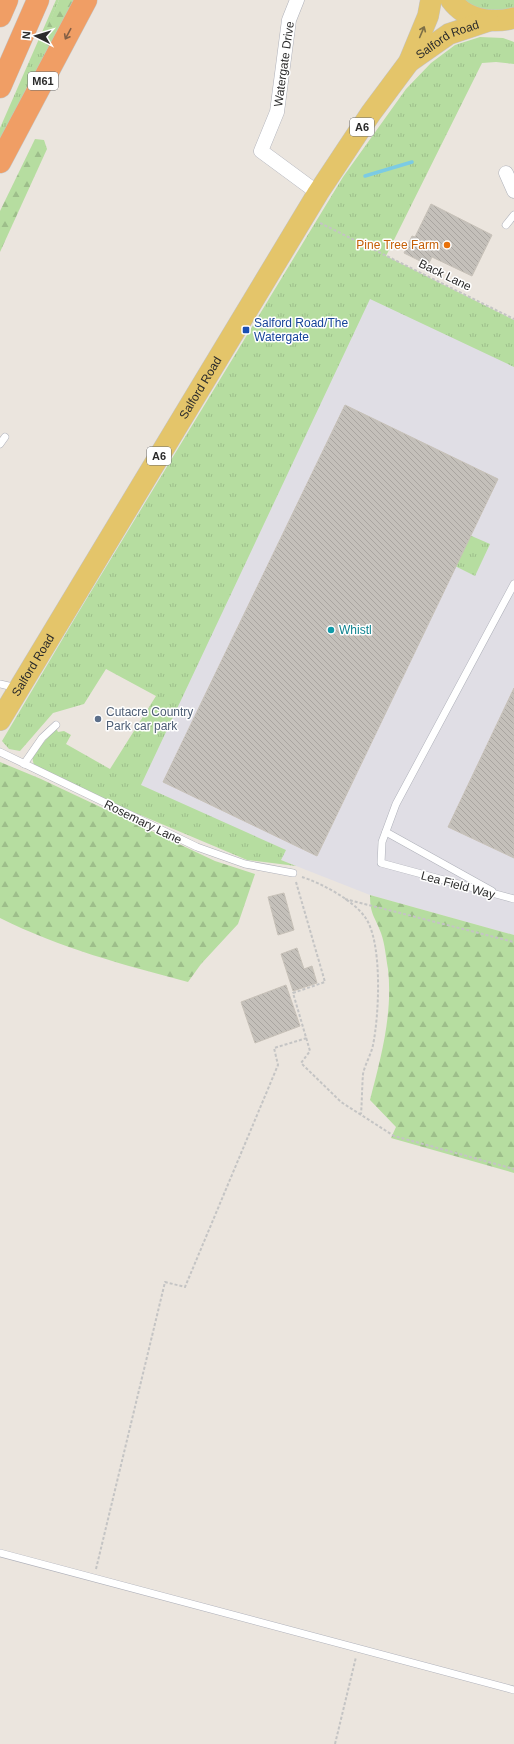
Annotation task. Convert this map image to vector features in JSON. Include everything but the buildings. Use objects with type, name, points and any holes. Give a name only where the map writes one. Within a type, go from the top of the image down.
[{"type":"highway","points":[[0,16],[7,0]]},
{"type":"highway","points":[[0,87],[38,0]]},
{"type":"highway","name":"M61","points":[[0,162],[86,0]]},
{"type":"main road","name":"Salford Road","points":[[0,720],[10,686],[318,193],[371,113],[409,62],[428,16],[431,0]]},
{"type":"main road","name":"A6","points":[[451,0],[455,5],[470,16],[504,21]]},
{"type":"main road","name":"Salford Road","points":[[409,62],[449,34],[504,21]]},
{"type":"street","name":"Watergate Drive","points":[[297,0],[289,20],[277,112],[260,151],[318,193]]},
{"type":"street","points":[[506,173],[514,191]]},
{"type":"lane","points":[[506,225],[514,215]]},
{"type":"lane","points":[[0,444],[5,437]]},
{"type":"lane","points":[[504,896],[386,832],[396,804],[415,765],[514,584]]},
{"type":"lane","points":[[24,764],[42,738],[56,726]]},
{"type":"lane","name":"Rosemary Lane","points":[[0,752],[197,847],[245,864],[293,873]]},
{"type":"lane","name":"Lea Field Way","points":[[386,832],[382,842],[381,863],[401,870],[514,899]]},
{"type":"lane","points":[[0,1553],[514,1690]]},
{"type":"path","name":"Back Lane","points":[[304,216],[514,319]]},
{"type":"path","points":[[293,873],[321,884],[344,899],[365,917],[374,938],[378,1010],[373,1047],[364,1073],[361,1114]]},
{"type":"path","points":[[293,873],[325,982],[293,993],[310,1051],[301,1063],[341,1102],[394,1136],[514,1169]]},
{"type":"path","points":[[344,899],[514,942]]},
{"type":"path","points":[[94,1578],[165,1282],[184,1287],[278,1065],[274,1048],[307,1038]]},
{"type":"path","points":[[335,1744],[357,1648]]},
{"type":"shaded area","points":[[386,256],[514,322],[514,935],[370,895],[141,805],[124,784]]},
{"type":"green space","points":[[56,0],[59,0],[41,43],[52,47],[0,148],[0,128]]},
{"type":"green space","points":[[59,0],[78,0],[52,47],[40,43]]},
{"type":"green space","points":[[462,0],[514,0],[514,9],[483,12]]},
{"type":"green space","points":[[480,37],[503,38],[514,42],[514,64],[496,62],[482,63],[386,256],[514,320],[514,367],[370,299],[141,785],[286,850],[281,860],[296,866],[247,860],[119,806],[34,766],[32,756],[56,728],[58,732],[64,731],[71,735],[66,744],[110,769],[156,696],[106,669],[84,704],[53,713],[20,751],[9,749],[2,741],[343,177],[406,89],[431,63],[455,45]]},
{"type":"green space","points":[[35,139],[44,140],[47,149],[0,252],[0,211]]},
{"type":"green space","points":[[467,534],[490,544],[475,576],[453,565]]},
{"type":"green space","points":[[0,762],[41,779],[215,861],[255,874],[238,924],[201,964],[188,982],[92,955],[23,929],[0,918]]},
{"type":"green space","points":[[370,895],[514,935],[514,1173],[391,1138],[396,1127],[370,1100],[385,1035],[389,1002],[389,986],[384,942],[372,911]]},
{"type":"waterway","points":[[365,176],[412,162]]},
{"type":"place","name":"Pine Tree Farm","points":[[447,245]]},
{"type":"place","name":"Salford Road/The Watergate","points":[[246,330]]},
{"type":"place","name":"Whistl","points":[[331,630]]},
{"type":"place","name":"Cutacre Country Park car park","points":[[98,719]]}]
